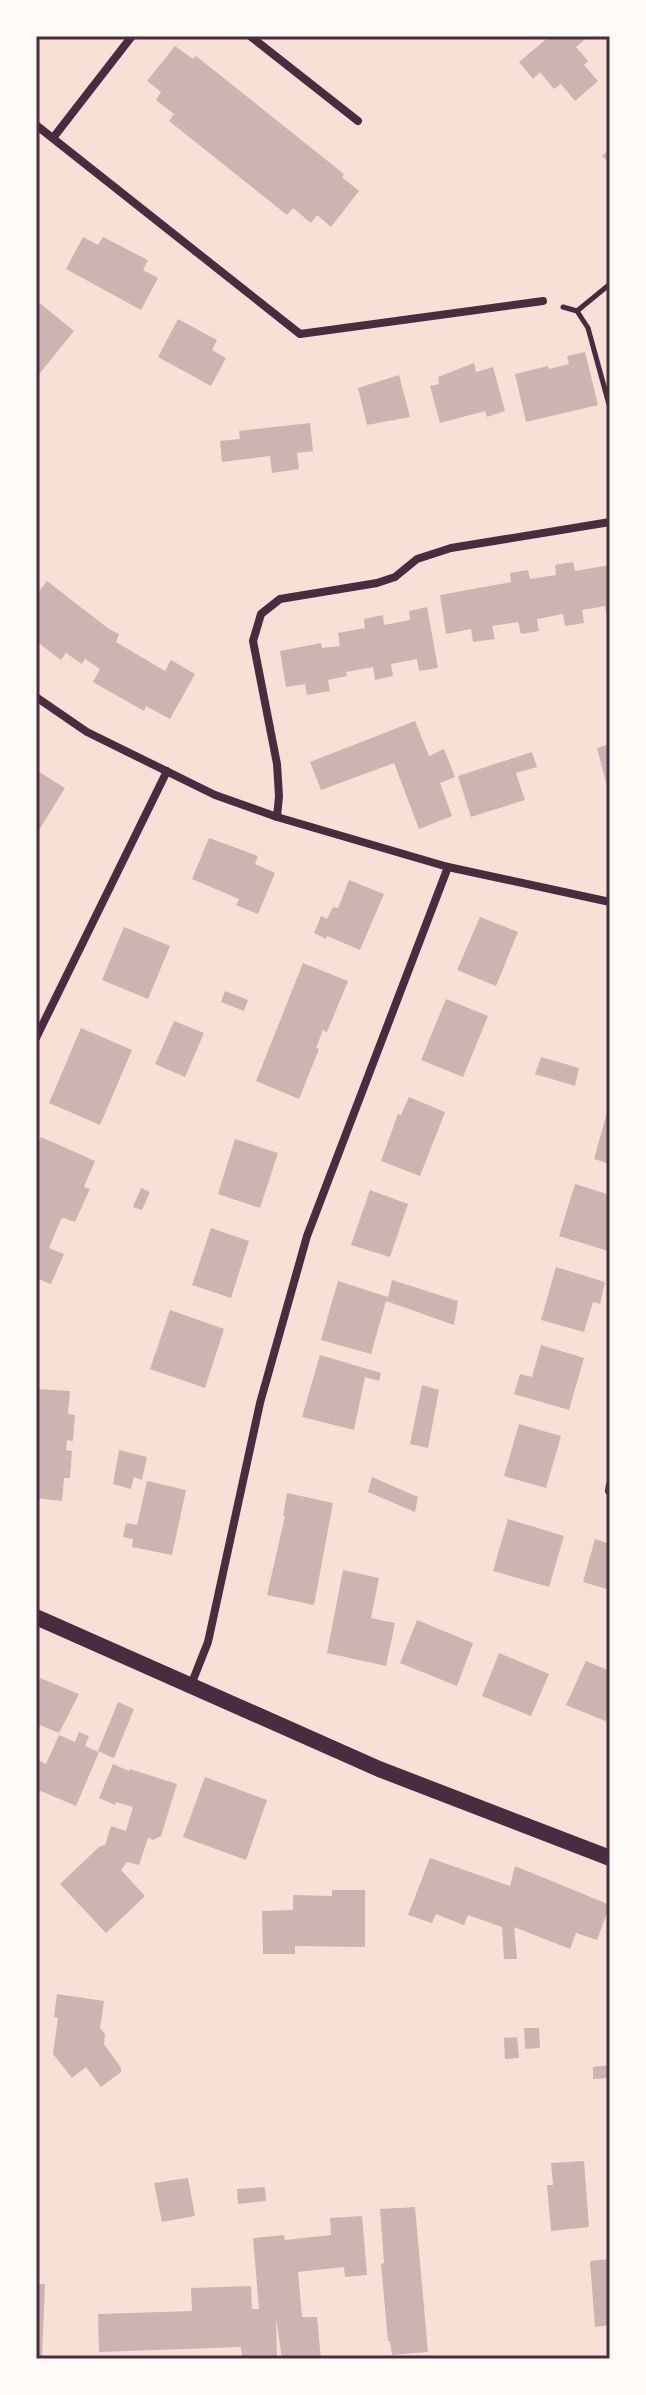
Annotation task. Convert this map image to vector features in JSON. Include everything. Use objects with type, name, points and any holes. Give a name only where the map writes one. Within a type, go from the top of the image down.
[{"type":"main road","points":[[36,1617],[379,1769],[610,1858]]},
{"type":"street","points":[[53,138],[132,36]]},
{"type":"street","points":[[250,36],[358,121]]},
{"type":"street","points":[[36,125],[300,334],[543,301]]},
{"type":"street","points":[[277,817],[277,764],[253,641],[261,614],[280,599],[377,583],[395,577],[417,559],[451,548],[610,522]]},
{"type":"street","points":[[36,697],[87,732],[215,795],[277,817],[448,867],[610,902]]},
{"type":"street","points":[[36,1038],[167,771]]},
{"type":"street","points":[[190,1686],[208,1642],[260,1403],[307,1236],[448,867]]},
{"type":"path","points":[[577,311],[610,284]]},
{"type":"path","points":[[543,301],[577,311],[588,328],[610,408]]},
{"type":"building","points":[[550,36],[589,36],[576,47],[588,61],[584,65],[598,81],[575,101],[561,84],[554,89],[540,72],[533,79],[519,62]]},
{"type":"building","points":[[175,46],[193,59],[196,56],[344,174],[342,177],[359,191],[331,227],[317,215],[311,223],[293,208],[287,215],[169,121],[174,114],[156,100],[161,92],[147,81]]},
{"type":"building","points":[[610,148],[610,163],[602,156]]},
{"type":"building","points":[[83,237],[98,245],[103,237],[148,260],[143,270],[158,278],[141,310],[66,269]]},
{"type":"building","points":[[36,300],[74,331],[36,378]]},
{"type":"building","points":[[178,319],[217,340],[212,350],[226,358],[211,386],[158,357]]},
{"type":"building","points":[[585,352],[598,405],[526,422],[515,374],[569,364],[567,356]]},
{"type":"building","points":[[474,363],[476,372],[493,367],[505,411],[487,417],[485,411],[440,423],[430,386],[439,384],[438,377]]},
{"type":"building","points":[[399,375],[410,417],[367,425],[358,388]]},
{"type":"building","points":[[310,423],[313,451],[297,453],[299,469],[272,473],[270,456],[222,462],[220,441],[240,439],[239,431]]},
{"type":"building","points":[[573,562],[575,571],[610,565],[610,618],[607,619],[605,606],[582,610],[584,623],[565,626],[563,614],[537,619],[539,631],[521,634],[518,622],[492,626],[495,639],[473,642],[471,629],[446,634],[440,595],[511,582],[510,573],[528,570],[530,579],[556,575],[555,565]]},
{"type":"building","points":[[47,581],[119,634],[116,642],[165,671],[171,660],[195,674],[170,719],[146,706],[144,711],[93,682],[100,669],[85,659],[82,664],[66,653],[61,660],[36,641],[36,595]]},
{"type":"building","points":[[427,607],[438,668],[419,671],[417,659],[391,664],[393,676],[375,680],[373,667],[346,672],[347,676],[328,680],[330,691],[307,695],[305,684],[286,687],[280,651],[321,643],[322,648],[340,646],[338,633],[365,628],[364,619],[383,615],[384,625],[410,620],[409,611]]},
{"type":"building","points":[[415,721],[429,756],[444,749],[455,777],[440,783],[452,816],[419,829],[394,763],[321,790],[310,762]]},
{"type":"building","points":[[610,739],[609,794],[597,748],[607,745],[606,740]]},
{"type":"building","points":[[532,752],[537,767],[516,773],[525,800],[471,817],[458,776]]},
{"type":"building","points":[[36,770],[65,788],[36,835]]},
{"type":"building","points":[[209,838],[258,856],[255,864],[275,873],[258,914],[236,905],[239,899],[192,879]]},
{"type":"building","points":[[349,880],[384,894],[360,950],[314,933],[321,916],[327,919],[333,907],[338,908]]},
{"type":"building","points":[[480,917],[518,932],[496,986],[457,970]]},
{"type":"building","points":[[124,927],[170,946],[148,999],[102,980]]},
{"type":"building","points":[[303,963],[348,981],[327,1032],[323,1030],[316,1048],[319,1049],[299,1099],[256,1081]]},
{"type":"building","points":[[225,991],[248,1000],[244,1011],[221,1002]]},
{"type":"building","points":[[446,999],[488,1016],[463,1077],[421,1060]]},
{"type":"building","points":[[174,1021],[204,1033],[185,1077],[155,1064]]},
{"type":"building","points":[[81,1028],[132,1050],[100,1125],[49,1103]]},
{"type":"building","points":[[541,1057],[579,1068],[575,1086],[535,1074]]},
{"type":"building","points":[[409,1097],[445,1112],[420,1176],[381,1161],[398,1114],[401,1115]]},
{"type":"building","points":[[610,1106],[610,1164],[594,1159]]},
{"type":"building","points":[[41,1137],[95,1161],[84,1187],[90,1189],[75,1222],[61,1219],[49,1248],[64,1254],[51,1284],[36,1278],[36,1148]]},
{"type":"building","points":[[235,1139],[278,1153],[260,1208],[218,1194]]},
{"type":"building","points":[[575,1184],[610,1195],[608,1251],[559,1236]]},
{"type":"building","points":[[141,1188],[150,1192],[142,1210],[133,1207]]},
{"type":"building","points":[[370,1190],[408,1204],[390,1257],[351,1245]]},
{"type":"building","points":[[211,1228],[249,1241],[231,1298],[192,1285]]},
{"type":"building","points":[[556,1267],[605,1282],[600,1304],[593,1302],[584,1332],[541,1320]]},
{"type":"building","points":[[392,1280],[458,1301],[454,1325],[386,1301],[371,1354],[321,1340],[338,1281],[388,1297]]},
{"type":"building","points":[[170,1310],[224,1329],[205,1388],[150,1369]]},
{"type":"building","points":[[541,1345],[584,1358],[569,1410],[514,1394],[520,1374],[532,1377]]},
{"type":"building","points":[[320,1355],[381,1373],[379,1381],[365,1377],[354,1430],[302,1417]]},
{"type":"building","points":[[422,1385],[439,1390],[428,1448],[410,1444]]},
{"type":"building","points":[[36,1389],[70,1391],[68,1414],[75,1415],[73,1441],[67,1440],[66,1450],[72,1451],[70,1478],[64,1478],[62,1501],[36,1498]]},
{"type":"building","points":[[519,1424],[561,1436],[546,1488],[504,1476]]},
{"type":"building","points":[[119,1450],[147,1457],[142,1480],[134,1477],[131,1489],[113,1484]]},
{"type":"building","points":[[372,1477],[418,1497],[415,1512],[368,1492]]},
{"type":"building","points":[[147,1481],[186,1490],[172,1555],[132,1547],[133,1539],[123,1537],[126,1523],[137,1525]]},
{"type":"building","points":[[287,1493],[333,1503],[314,1605],[267,1595],[285,1516]]},
{"type":"building","points":[[508,1519],[564,1536],[549,1587],[493,1571]]},
{"type":"building","points":[[595,1539],[610,1544],[610,1590],[583,1582]]},
{"type":"building","points":[[343,1570],[379,1578],[371,1618],[395,1623],[386,1666],[327,1653]]},
{"type":"building","points":[[417,1620],[473,1643],[457,1686],[400,1663]]},
{"type":"building","points":[[499,1653],[549,1674],[531,1716],[482,1696]]},
{"type":"building","points":[[586,1661],[610,1671],[610,1723],[566,1705]]},
{"type":"building","points":[[40,1678],[79,1694],[59,1733],[40,1725],[36,1735],[36,1686]]},
{"type":"building","points":[[118,1702],[134,1709],[114,1758],[98,1751]]},
{"type":"building","points":[[79,1732],[89,1736],[85,1746],[99,1752],[76,1806],[36,1789],[36,1759],[46,1764],[59,1735],[75,1742]]},
{"type":"building","points":[[113,1764],[177,1784],[161,1836],[153,1840],[148,1838],[139,1865],[127,1862],[121,1870],[145,1896],[106,1933],[60,1884],[99,1847],[105,1845],[111,1826],[126,1831],[133,1807],[116,1802],[115,1805],[99,1798]]},
{"type":"building","points":[[205,1777],[267,1800],[246,1860],[183,1837]]},
{"type":"building","points":[[430,1858],[510,1886],[515,1866],[610,1905],[597,1940],[576,1933],[570,1949],[514,1927],[517,1959],[504,1959],[502,1927],[468,1915],[464,1925],[436,1914],[432,1923],[408,1915]]},
{"type":"building","points":[[332,1890],[365,1890],[365,1947],[295,1946],[295,1954],[263,1954],[262,1911],[293,1910],[293,1895],[332,1896]]},
{"type":"building","points":[[57,1994],[104,2001],[100,2028],[105,2034],[104,2044],[121,2072],[101,2087],[86,2067],[72,2078],[53,2054],[58,2018],[54,2017]]},
{"type":"building","points":[[524,2028],[539,2028],[540,2048],[525,2049]]},
{"type":"building","points":[[517,2037],[519,2058],[505,2059],[504,2038]]},
{"type":"building","points":[[610,2065],[610,2078],[593,2079],[593,2067]]},
{"type":"building","points":[[584,2161],[589,2227],[551,2231],[547,2185],[553,2185],[551,2163]]},
{"type":"building","points":[[188,2178],[195,2216],[162,2222],[154,2183]]},
{"type":"building","points":[[265,2187],[266,2201],[238,2204],[237,2189]]},
{"type":"building","points":[[415,2207],[428,2352],[392,2355],[381,2264],[384,2263],[380,2209]]},
{"type":"building","points":[[362,2216],[367,2275],[345,2277],[344,2267],[298,2272],[302,2317],[317,2317],[321,2359],[282,2359],[276,2318],[277,2359],[242,2359],[241,2347],[99,2352],[98,2314],[192,2311],[191,2288],[251,2286],[252,2309],[259,2309],[253,2238],[284,2235],[285,2240],[331,2235],[330,2218]]},
{"type":"building","points":[[610,2259],[610,2325],[595,2327],[590,2261]]},
{"type":"building","points":[[36,2284],[45,2284],[42,2359],[36,2359]]}]
